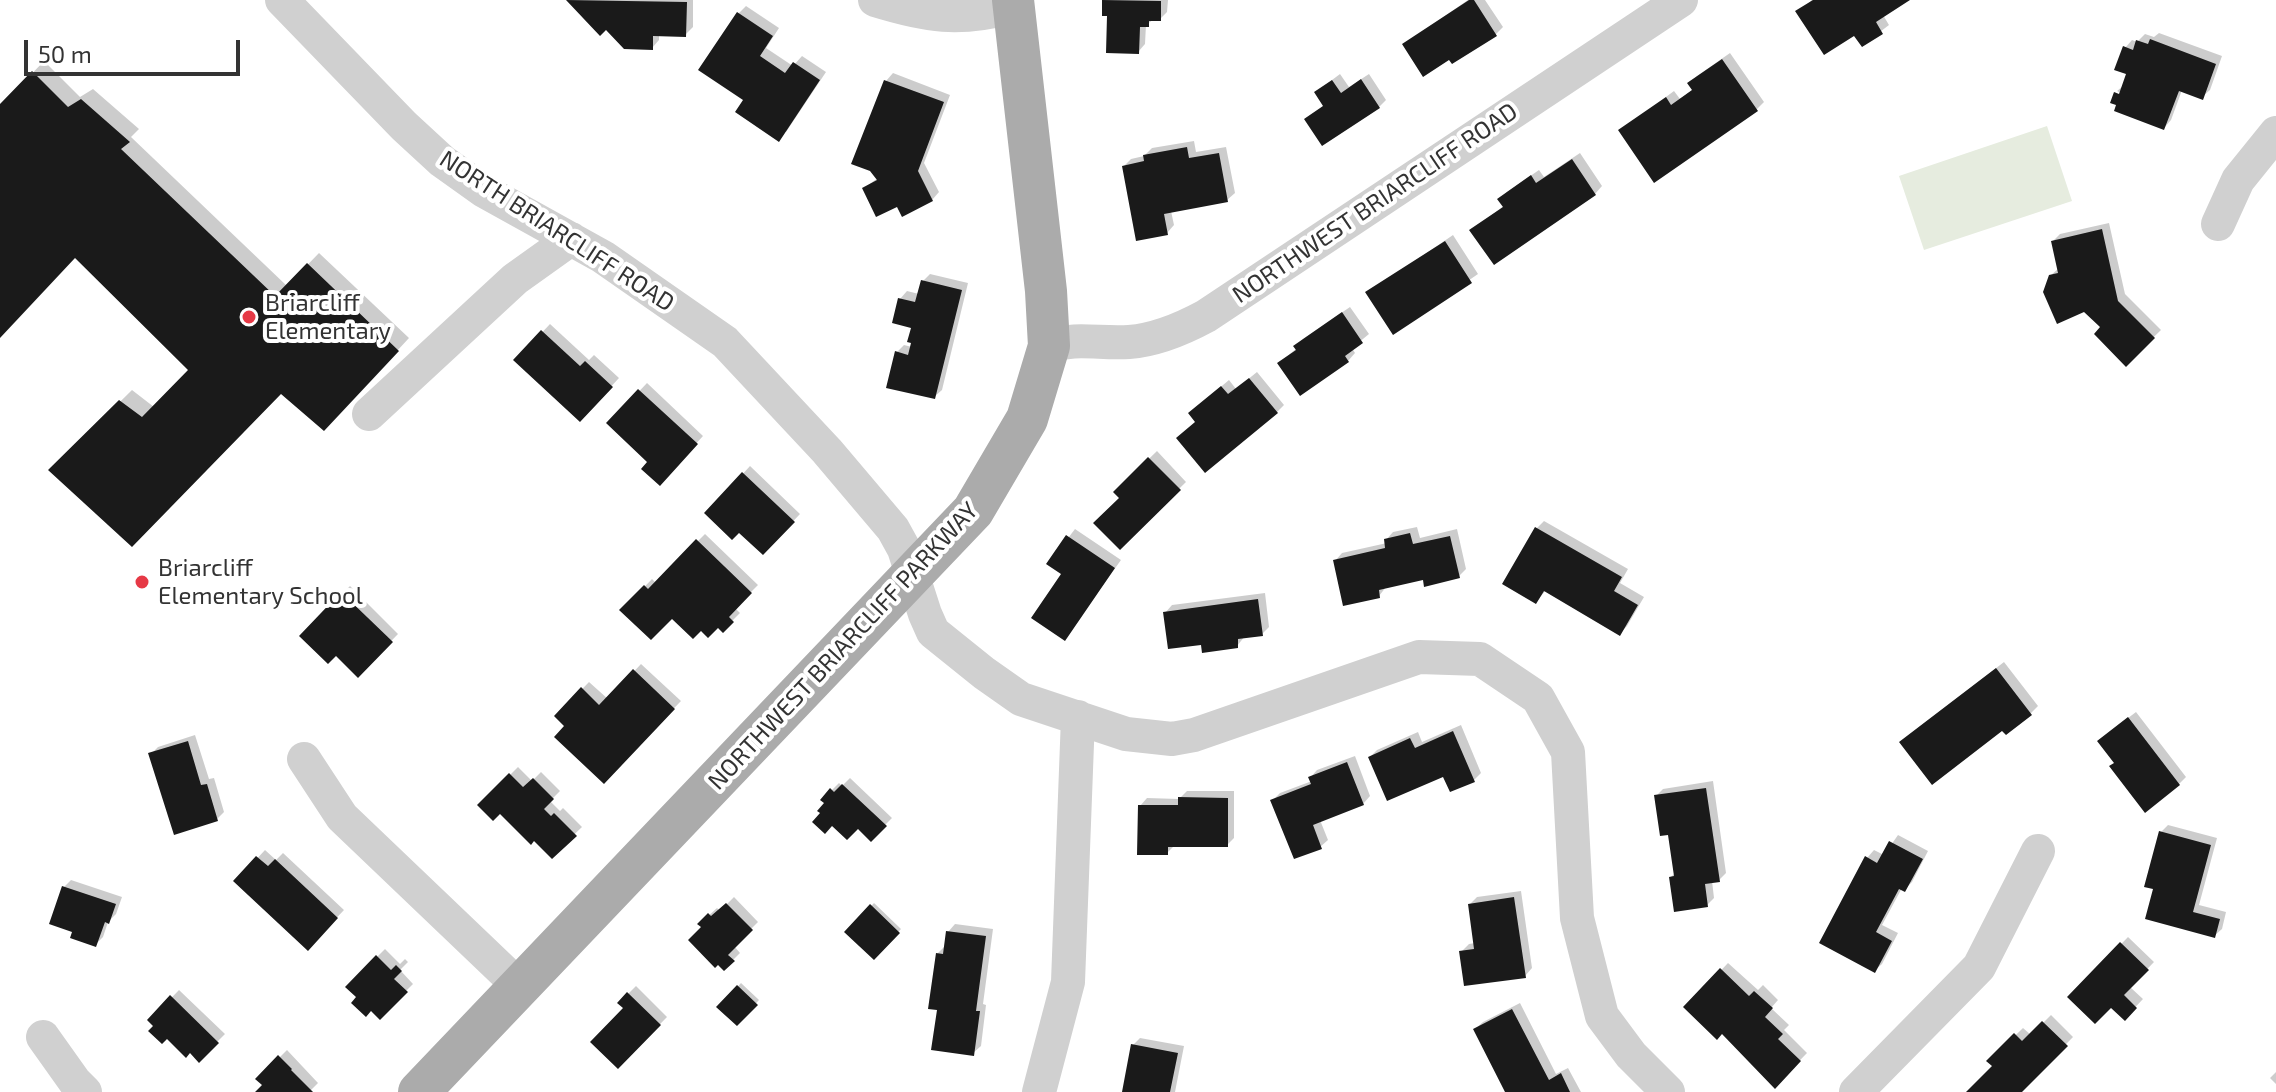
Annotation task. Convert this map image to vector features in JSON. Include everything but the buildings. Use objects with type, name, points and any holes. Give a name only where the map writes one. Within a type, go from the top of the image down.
[{"type":"main road","name":"NORTHWEST BRIARCLIFF PARKWAY","points":[[419,1092],[973,511],[1027,419],[1049,346],[1046,291],[1012,4]]},
{"type":"street","name":"NORTH BRIARCLIFF ROAD","points":[[282,0],[442,161],[484,191],[603,257],[725,342],[827,451],[893,529],[904,549],[933,632],[1021,699],[1126,734],[1172,739],[1194,735],[1419,657],[1480,659],[1538,698],[1568,752],[1577,918],[1602,1016],[1631,1055],[1668,1092]]},
{"type":"street","name":"NORTHWEST BRIARCLIFF PARKWAY","points":[[875,0],[944,17],[987,14],[1012,4]]},
{"type":"street","name":"NORTHWEST BRIARCLIFF ROAD","points":[[1049,346],[1069,339],[1130,342],[1150,339],[1188,326],[1681,0]]},
{"type":"street","points":[[2218,224],[2238,180],[2276,133]]},
{"type":"street","points":[[369,414],[515,279],[571,239]]},
{"type":"street","points":[[1039,1092],[1068,982],[1078,717]]},
{"type":"street","points":[[304,759],[342,817],[520,987]]},
{"type":"street","points":[[1856,1092],[1979,967],[2038,851]]},
{"type":"street","points":[[43,1037],[85,1092]]},
{"type":"shaded area","points":[[2047,126],[2072,201],[1924,250],[1899,176]]},
{"type":"place","name":"Briarcliff Elementary","points":[[249,317]]},
{"type":"place","name":"Briarcliff Elementary School","points":[[142,582]]}]
